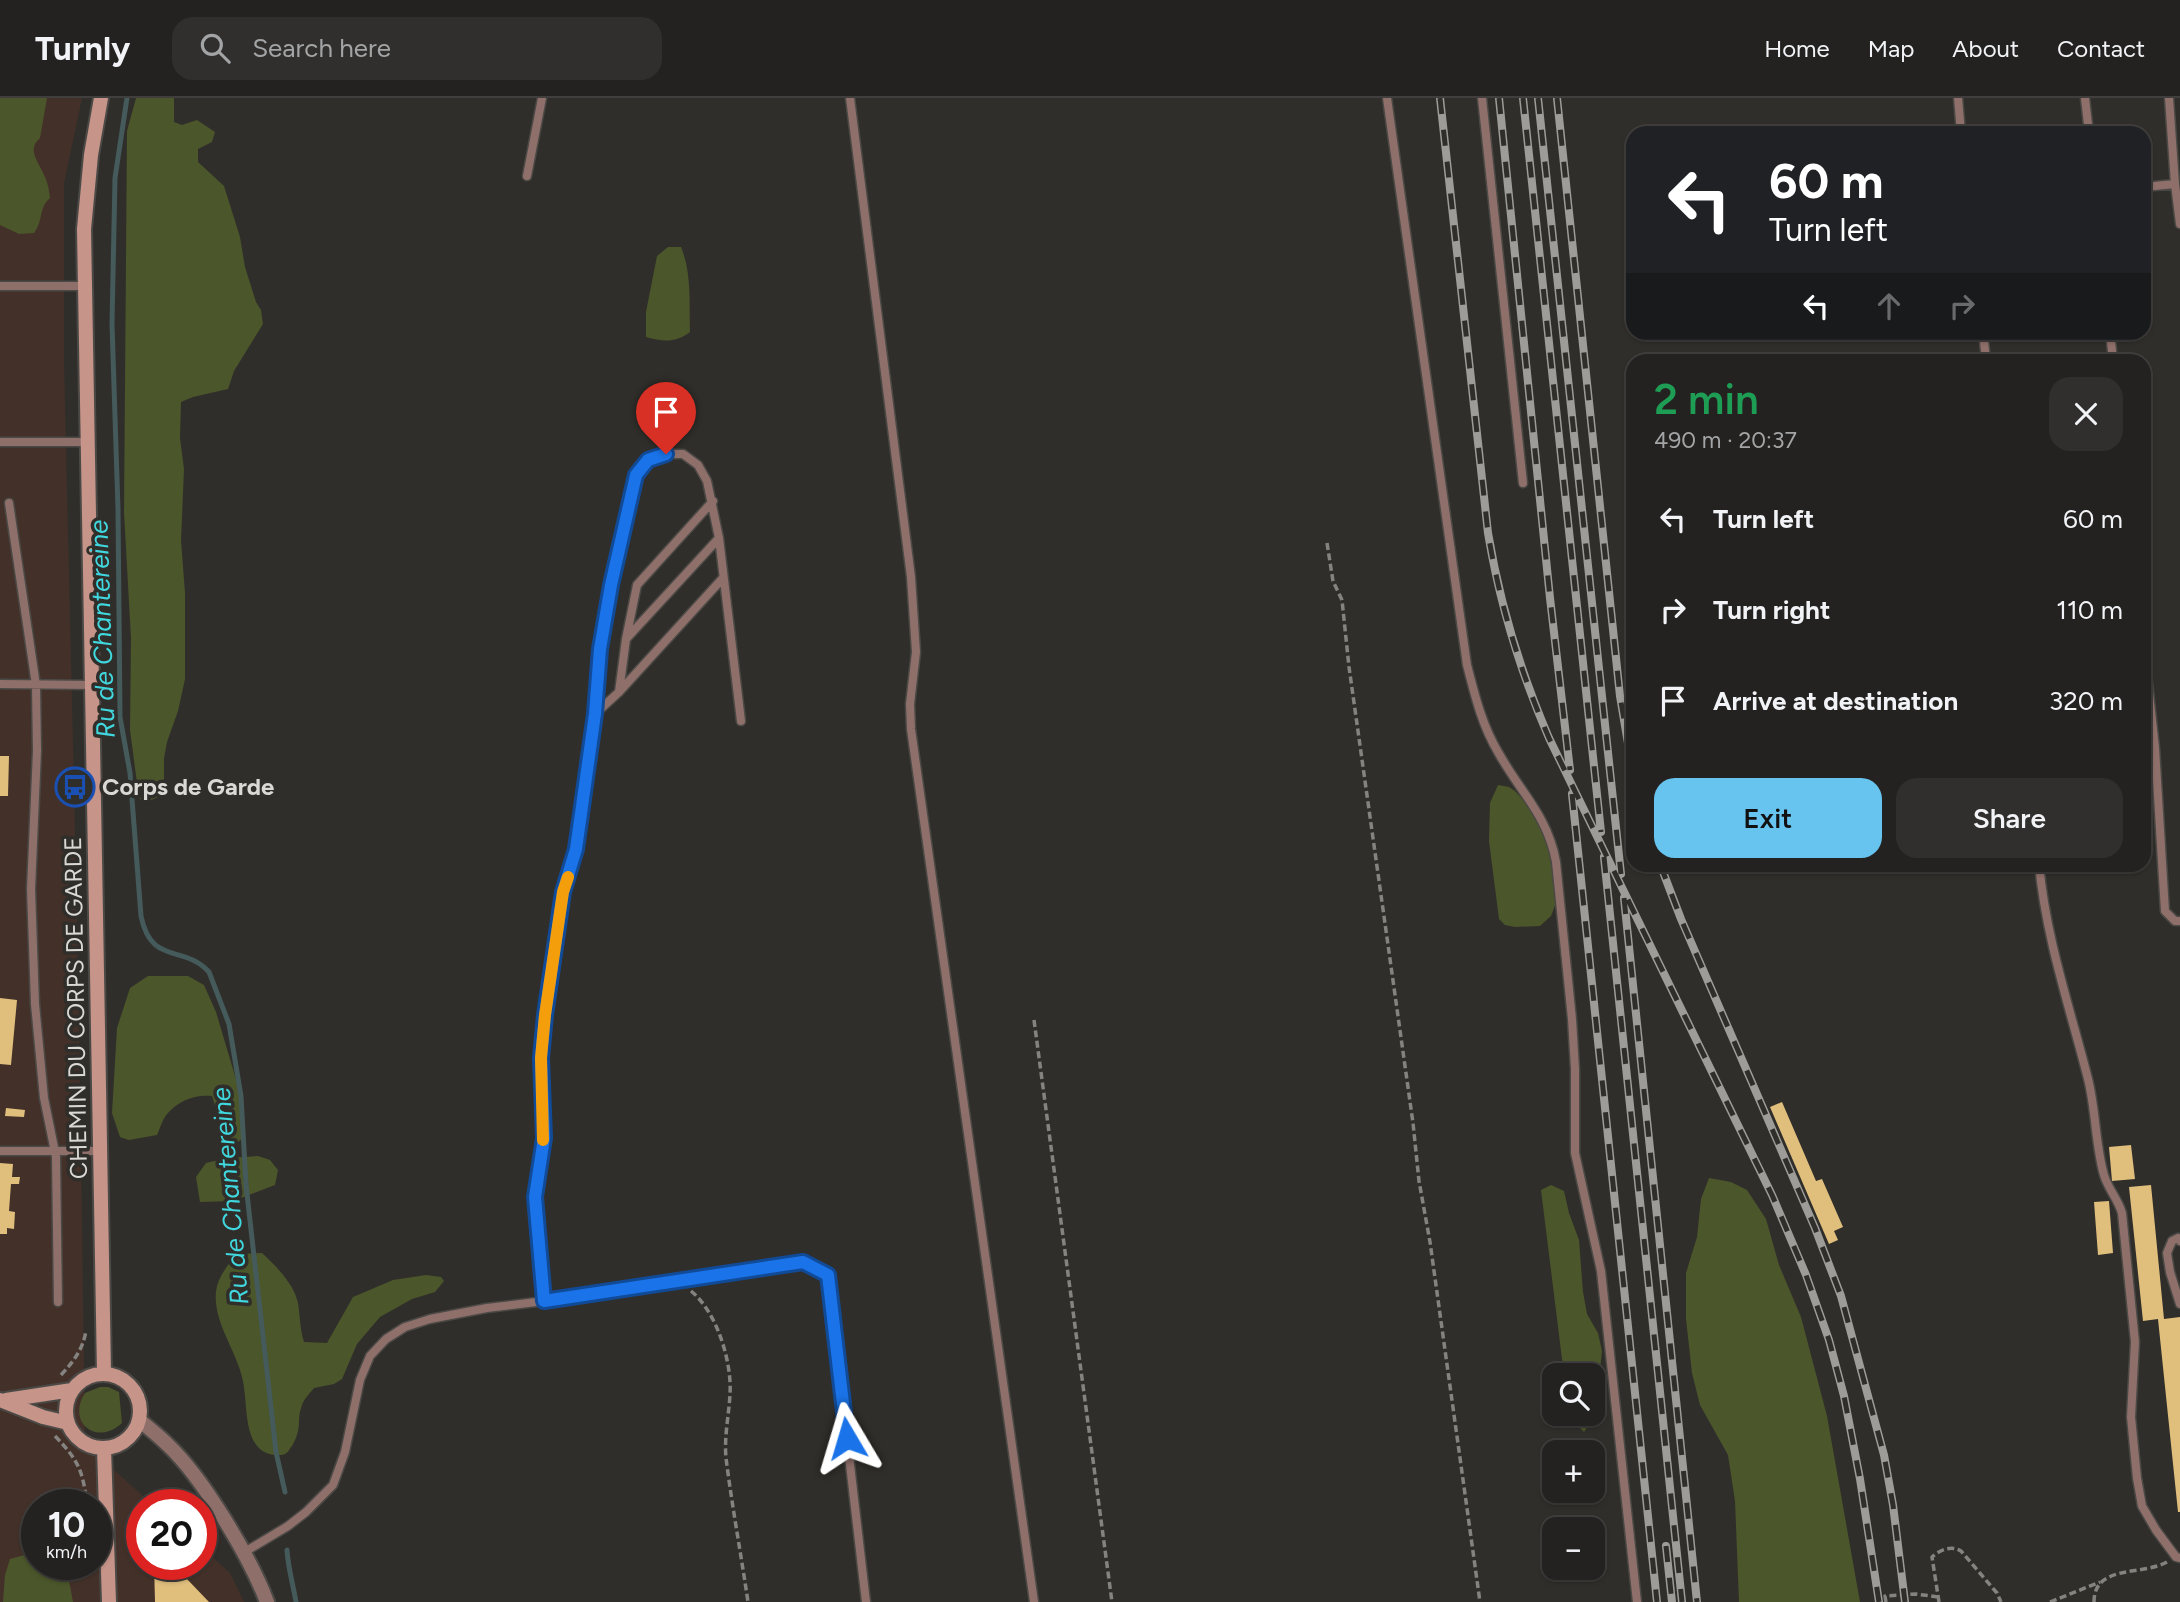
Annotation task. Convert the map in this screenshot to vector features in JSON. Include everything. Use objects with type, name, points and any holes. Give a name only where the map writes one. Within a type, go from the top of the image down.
[{"type":"street","name":"CHEMIN DU CORPS DE GARDE","points":[[101,98],[86,196],[84,286],[104,1373]]},
{"type":"street","points":[[104,1373],[115,1375],[133,1388],[140,1409],[139,1420],[126,1440],[116,1446],[104,1448],[92,1447],[82,1442],[73,1433],[65,1411],[72,1390],[81,1381],[104,1373]]},
{"type":"street","points":[[2,1400],[72,1390]]},
{"type":"street","points":[[2,1400],[43,1417],[68,1423]]},
{"type":"street","points":[[139,1420],[169,1446],[191,1471],[243,1553],[267,1602]]},
{"type":"street","points":[[104,1448],[108,1602]]},
{"type":"lane","points":[[527,176],[542,98]]},
{"type":"lane","points":[[850,98],[911,578],[916,652],[910,704],[911,729],[1034,1602]]},
{"type":"lane","points":[[1387,98],[1467,665],[1479,713],[1498,752],[1546,827],[1553,843],[1572,1019],[1575,1153],[1601,1271],[1637,1602]]},
{"type":"lane","points":[[1482,98],[1523,483]]},
{"type":"lane","points":[[1958,98],[1960,126]]},
{"type":"lane","points":[[2085,98],[2088,126]]},
{"type":"lane","points":[[2169,98],[2180,224]]},
{"type":"lane","points":[[2151,186],[2175,184]]},
{"type":"lane","points":[[0,286],[84,286]]},
{"type":"lane","points":[[0,442],[88,442]]},
{"type":"lane","points":[[544,1301],[535,1197],[544,1138],[541,1058],[545,1015],[563,892],[576,849],[595,714],[600,649],[611,585],[636,475],[648,460],[666,454],[683,454],[698,465],[707,481],[713,501],[741,721]]},
{"type":"lane","points":[[620,692],[626,639],[637,584],[713,501]]},
{"type":"lane","points":[[9,503],[36,685],[37,751],[31,889],[35,1004],[44,1098],[55,1152],[58,1302]]},
{"type":"lane","points":[[626,639],[719,538]]},
{"type":"lane","points":[[595,714],[620,692],[723,578]]},
{"type":"lane","points":[[0,684],[93,685]]},
{"type":"lane","points":[[2151,711],[2165,911],[2175,921],[2180,921]]},
{"type":"lane","points":[[2040,872],[2046,920],[2093,1100],[2104,1173],[2122,1213],[2135,1342],[2131,1417],[2142,1506],[2156,1530],[2178,1558]]},
{"type":"lane","points":[[0,1152],[101,1151]]},
{"type":"lane","points":[[2180,1241],[2178,1238],[2172,1241],[2167,1253],[2180,1304]]},
{"type":"lane","points":[[243,1553],[288,1526],[333,1485],[345,1452],[360,1380],[370,1356],[386,1339],[405,1327],[430,1319],[487,1308],[803,1262],[828,1275],[866,1602]]},
{"type":"path","points":[[1327,543],[1333,581],[1342,600],[1419,1181],[1430,1242],[1480,1602]]},
{"type":"path","points":[[1034,1020],[1112,1602]]},
{"type":"path","points":[[675,1280],[694,1294],[710,1313],[730,1367],[726,1454],[748,1602]]},
{"type":"path","points":[[56,1437],[76,1460],[84,1478],[85,1489]]},
{"type":"path","points":[[1886,1602],[1885,1596],[1916,1594],[1938,1600],[1932,1557],[1938,1551],[1956,1548],[1989,1584],[2001,1602]]},
{"type":"path","points":[[2050,1602],[2100,1582],[2110,1575],[2156,1568],[2178,1558]]},
{"type":"path","points":[[2094,1602],[2100,1582]]},
{"type":"shaded area","points":[[0,98],[82,98],[64,183],[64,362],[79,1003],[85,1444],[135,1489],[126,1489],[126,1580],[217,1580],[217,1561],[230,1573],[244,1602],[0,1602]]},
{"type":"green space","points":[[0,98],[47,98],[40,138],[34,152],[50,198],[44,206],[34,233],[19,234],[0,225]]},
{"type":"green space","points":[[136,98],[174,98],[174,122],[182,125],[197,120],[215,132],[212,142],[198,149],[198,162],[224,186],[263,324],[234,371],[228,389],[181,402],[185,679],[167,742],[164,788],[158,797],[145,803],[139,798],[130,730],[131,639],[124,512],[127,131]]},
{"type":"green space","points":[[668,247],[681,247],[685,257],[690,332],[674,340],[664,341],[646,337],[646,312],[657,256]]},
{"type":"green space","points":[[1498,785],[1515,791],[1544,823],[1559,895],[1551,916],[1540,926],[1515,927],[1505,925],[1499,919],[1489,841],[1490,803]]},
{"type":"green space","points":[[148,976],[188,976],[204,985],[216,1012],[241,1096],[244,1137],[238,1142],[226,1143],[220,1132],[212,1096],[193,1097],[176,1105],[165,1116],[157,1135],[129,1140],[120,1137],[112,1113],[117,1028],[130,988]]},
{"type":"green space","points":[[258,1156],[270,1160],[278,1170],[275,1185],[233,1201],[200,1202],[196,1177],[206,1163],[227,1158]]},
{"type":"green space","points":[[1709,1178],[1731,1182],[1747,1190],[1766,1219],[1779,1265],[1801,1317],[1827,1416],[1860,1602],[1739,1602],[1735,1501],[1728,1455],[1700,1405],[1692,1373],[1686,1319],[1686,1273],[1697,1237],[1701,1199]]},
{"type":"green space","points":[[1551,1185],[1564,1191],[1579,1240],[1583,1292],[1587,1314],[1598,1333],[1602,1351],[1601,1363],[1563,1363],[1541,1190]]},
{"type":"green space","points":[[262,1253],[293,1289],[304,1342],[327,1343],[353,1297],[393,1280],[426,1275],[441,1277],[444,1281],[435,1292],[412,1299],[380,1317],[357,1344],[342,1379],[334,1384],[314,1388],[306,1398],[300,1411],[292,1446],[285,1454],[279,1455],[262,1451],[251,1435],[242,1377],[221,1324],[216,1302],[219,1281],[237,1254]]},
{"type":"green space","points":[[100,1387],[119,1392],[122,1423],[103,1433],[87,1428],[79,1413],[85,1393]]},
{"type":"green space","points":[[21,1556],[21,1580],[69,1580],[73,1602],[3,1602],[5,1575],[10,1559]]},
{"type":"building","points":[[0,756],[9,756],[8,796],[0,796]]},
{"type":"building","points":[[0,998],[17,1000],[11,1065],[0,1064]]},
{"type":"building","points":[[1782,1102],[1816,1181],[1822,1179],[1843,1227],[1834,1231],[1838,1240],[1829,1244],[1770,1107]]},
{"type":"building","points":[[6,1108],[25,1110],[24,1117],[5,1116]]},
{"type":"building","points":[[2131,1145],[2135,1179],[2112,1181],[2109,1147]]},
{"type":"building","points":[[0,1163],[13,1164],[12,1177],[20,1177],[19,1184],[11,1184],[9,1211],[15,1212],[14,1229],[7,1228],[7,1234],[0,1234]]},
{"type":"building","points":[[2151,1185],[2164,1319],[2180,1317],[2180,1512],[2158,1319],[2143,1321],[2129,1187]]},
{"type":"building","points":[[2109,1201],[2113,1253],[2098,1255],[2094,1202]]},
{"type":"building","points":[[154,1580],[188,1580],[209,1602],[155,1602]]},
{"type":"waterway","name":"Ru de Chantereine","points":[[127,98],[115,178],[112,324],[118,509],[120,717],[130,773],[141,916],[152,942],[169,952],[189,958],[209,972],[229,1024],[241,1096],[246,1185],[276,1452],[285,1492]]},
{"type":"waterway","name":"Ru de Chantereine","points":[[287,1550],[296,1602]]},
{"type":"railway","points":[[1440,98],[1488,533],[1512,637],[1549,738],[1772,1195],[1806,1275],[1829,1340],[1844,1396],[1879,1602]]},
{"type":"railway","points":[[1499,98],[1570,770]]},
{"type":"railway","points":[[1523,98],[1601,832]]},
{"type":"railway","points":[[1538,98],[1621,874]]},
{"type":"railway","points":[[1557,98],[1620,696],[1626,732]]},
{"type":"railway","points":[[1572,794],[1657,1602]]},
{"type":"railway","points":[[1604,857],[1682,1602]]},
{"type":"railway","points":[[1663,872],[1815,1228],[1841,1296],[1884,1455],[1905,1602]]},
{"type":"railway","points":[[1624,898],[1697,1602]]},
{"type":"railway","points":[[1666,1546],[1672,1602]]},
{"type":"slow traffic","points":[[543,1140],[541,1058],[545,1015],[563,892],[568,877]]},
{"type":"place","name":"Corps de Garde","points":[[75,787]]},
{"type":"route","points":[[666,454],[648,460],[636,475],[611,585],[600,649],[595,714],[576,849],[563,892],[545,1015],[541,1058],[544,1138],[535,1197],[544,1301],[803,1262],[828,1275],[847,1438]]}]
